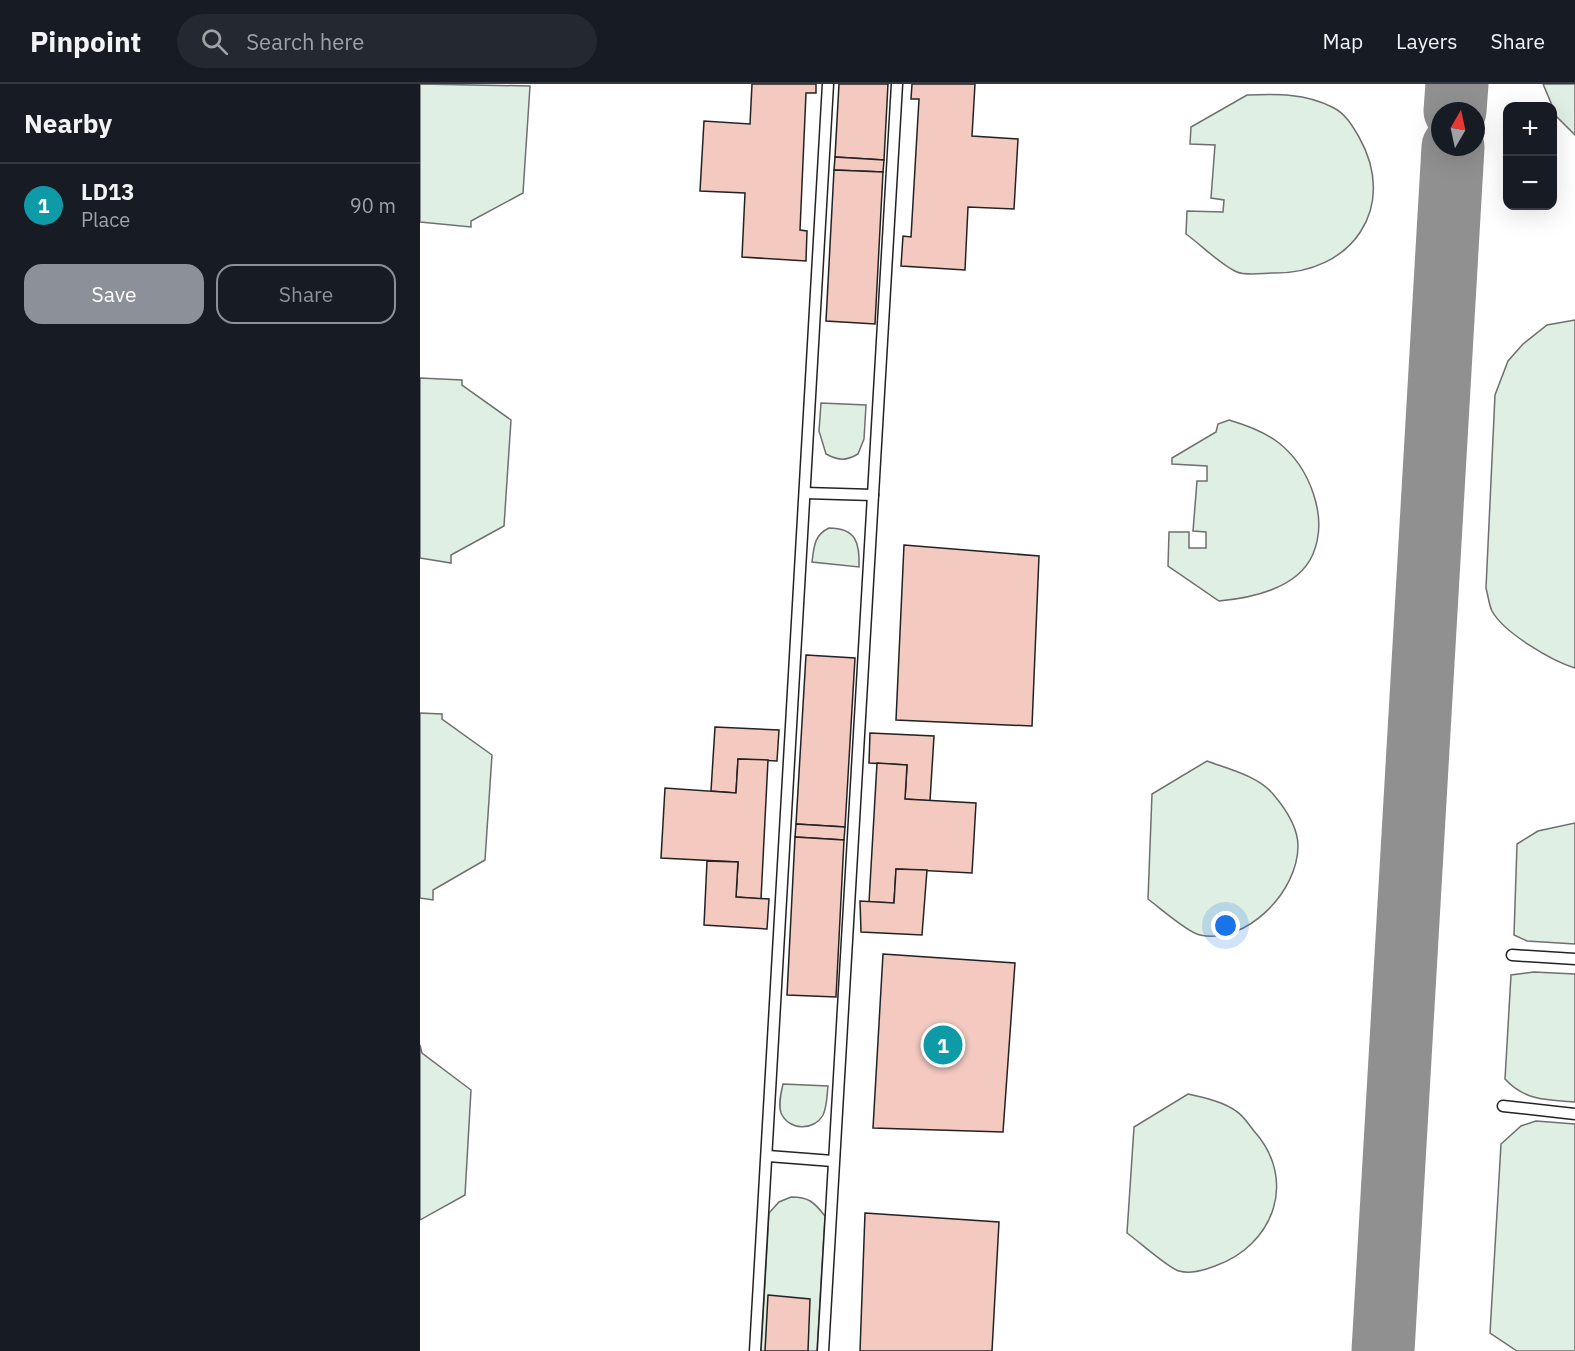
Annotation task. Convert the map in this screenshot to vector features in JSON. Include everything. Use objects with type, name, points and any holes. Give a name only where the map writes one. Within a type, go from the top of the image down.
[{"type":"lane","points":[[755,1351],[828,84]]},
{"type":"lane","points":[[823,1351],[897,84]]},
{"type":"lane","points":[[805,493],[873,495]]},
{"type":"lane","points":[[1512,955],[1575,959]]},
{"type":"lane","points":[[1503,1106],[1575,1114]]},
{"type":"lane","points":[[768,1156],[833,1161]]},
{"type":"green space","points":[[420,84],[530,86],[523,193],[471,221],[471,227],[420,222]]},
{"type":"green space","points":[[1543,84],[1575,84],[1575,135],[1557,117],[1557,102],[1551,102]]},
{"type":"green space","points":[[1247,95],[1291,95],[1322,102],[1341,113],[1359,137],[1370,163],[1373,188],[1370,211],[1360,232],[1345,249],[1325,262],[1301,270],[1241,273],[1225,265],[1186,234],[1187,211],[1223,212],[1224,200],[1211,198],[1215,145],[1190,144],[1191,127]]},
{"type":"green space","points":[[1575,320],[1575,668],[1542,653],[1517,637],[1492,611],[1486,588],[1495,395],[1508,361],[1523,344],[1547,325]]},
{"type":"green space","points":[[420,378],[462,380],[462,385],[511,420],[504,526],[451,555],[451,563],[420,558]]},
{"type":"green space","points":[[821,403],[866,405],[864,439],[858,454],[842,459],[826,454],[819,431]]},
{"type":"green space","points":[[1229,420],[1268,435],[1290,453],[1299,465],[1313,493],[1319,524],[1313,554],[1296,576],[1259,594],[1219,601],[1168,566],[1169,532],[1189,532],[1189,548],[1206,548],[1206,532],[1193,531],[1197,481],[1207,481],[1207,466],[1172,464],[1172,458],[1216,432],[1218,424]]},
{"type":"green space","points":[[829,528],[851,534],[859,551],[859,567],[812,562],[814,546],[820,534]]},
{"type":"green space","points":[[420,713],[442,714],[442,719],[492,755],[485,860],[433,890],[433,900],[420,898]]},
{"type":"green space","points":[[1207,761],[1242,774],[1267,788],[1278,799],[1290,818],[1296,831],[1298,846],[1296,863],[1289,880],[1267,911],[1252,923],[1235,932],[1218,936],[1195,933],[1148,899],[1152,794]]},
{"type":"green space","points":[[1575,823],[1575,944],[1527,941],[1514,935],[1517,844],[1538,831]]},
{"type":"green space","points":[[1534,972],[1575,974],[1575,1102],[1537,1098],[1521,1092],[1505,1079],[1511,975]]},
{"type":"green space","points":[[420,1045],[422,1053],[471,1090],[465,1195],[420,1220]]},
{"type":"green space","points":[[783,1084],[828,1086],[825,1108],[819,1120],[802,1127],[795,1126],[785,1119],[780,1106]]},
{"type":"green space","points":[[1188,1094],[1213,1100],[1239,1113],[1267,1150],[1275,1170],[1277,1190],[1273,1209],[1265,1227],[1252,1243],[1235,1256],[1215,1266],[1188,1272],[1174,1269],[1127,1233],[1134,1127]]},
{"type":"green space","points":[[1536,1121],[1575,1124],[1575,1351],[1517,1351],[1490,1333],[1501,1144],[1521,1126]]},
{"type":"green space","points":[[791,1197],[811,1201],[825,1216],[817,1351],[761,1351],[769,1213],[779,1202]]},
{"type":"building","points":[[752,84],[816,84],[816,93],[806,93],[800,230],[807,231],[806,261],[742,257],[745,193],[700,191],[704,121],[750,124]]},
{"type":"building","points":[[839,84],[888,84],[884,160],[835,157]]},
{"type":"building","points":[[912,84],[975,84],[972,136],[1018,139],[1014,209],[968,207],[965,270],[901,266],[903,236],[911,237],[919,99],[911,99]]},
{"type":"building","points":[[835,157],[884,160],[883,172],[834,170]]},
{"type":"building","points":[[834,170],[883,172],[875,324],[826,321]]},
{"type":"building","points":[[904,545],[1039,556],[1032,726],[896,720]]},
{"type":"building","points":[[806,655],[855,658],[845,827],[796,824]]},
{"type":"building","points":[[715,727],[779,730],[777,761],[738,759],[736,793],[711,791]]},
{"type":"building","points":[[870,733],[934,736],[930,801],[905,799],[907,765],[869,763]]},
{"type":"building","points":[[738,759],[768,760],[761,899],[736,897],[738,862],[661,858],[665,788],[736,793]]},
{"type":"building","points":[[877,763],[907,765],[905,799],[976,803],[972,873],[896,869],[894,903],[869,902]]},
{"type":"building","points":[[796,824],[845,827],[844,840],[795,837]]},
{"type":"building","points":[[795,837],[844,840],[836,997],[787,995]]},
{"type":"building","points":[[707,861],[738,862],[736,897],[769,899],[767,929],[704,925]]},
{"type":"building","points":[[896,869],[927,870],[922,935],[861,932],[860,901],[894,903]]},
{"type":"building","points":[[883,954],[1015,963],[1003,1132],[873,1128]]},
{"type":"building","points":[[865,1213],[999,1222],[992,1351],[860,1351]]},
{"type":"building","points":[[768,1295],[810,1299],[808,1351],[765,1351]]},
{"type":"taxiway","points":[[1456,102],[1457,84]]},
{"type":"taxiway","points":[[1383,1351],[1452,156]]},
{"type":"place","name":"LD13","points":[[943,1045]]}]
